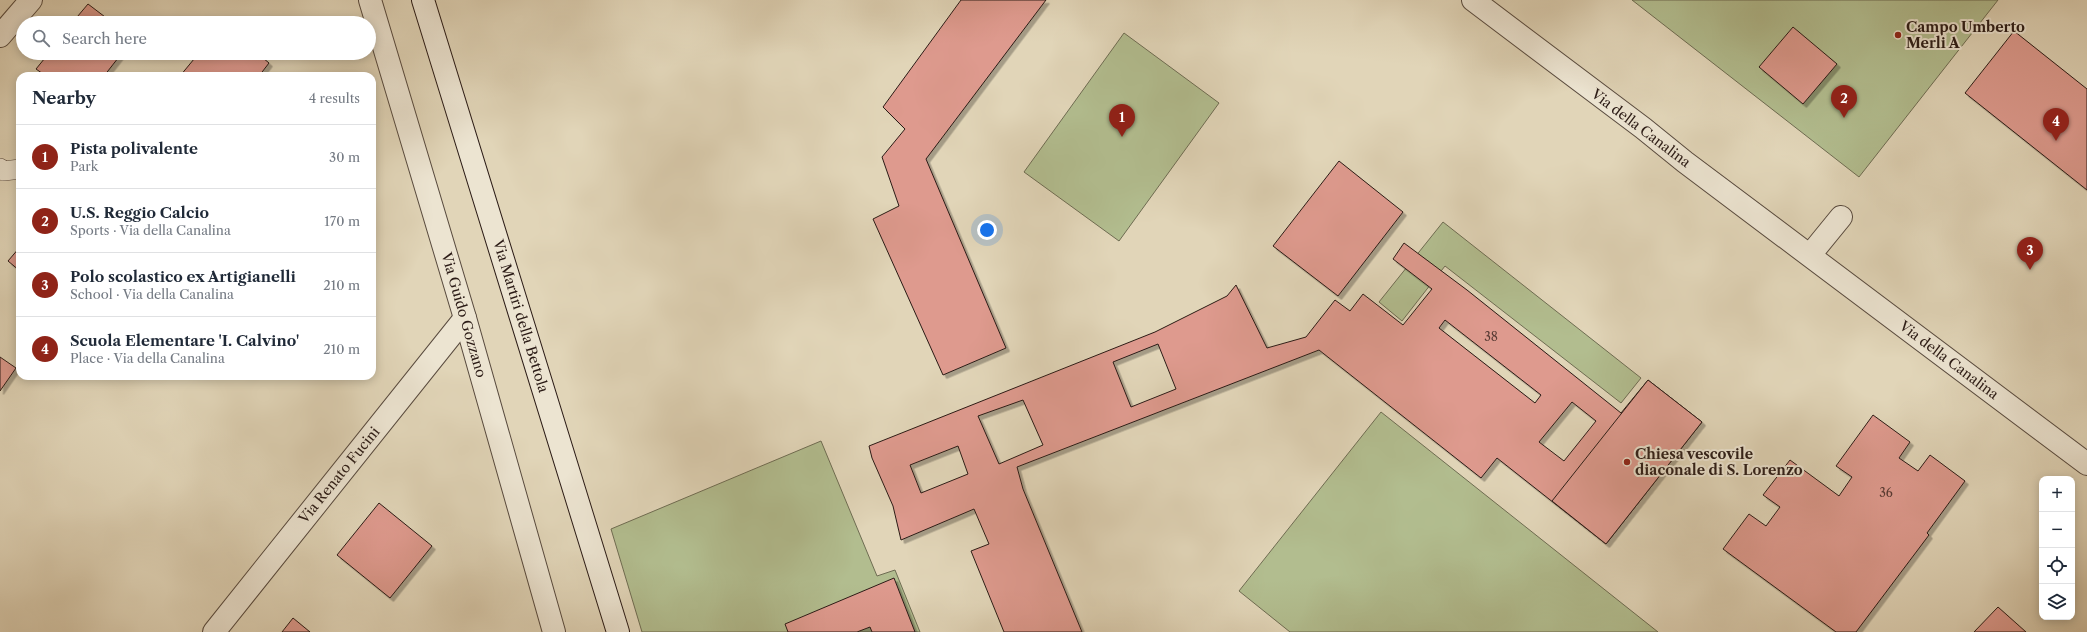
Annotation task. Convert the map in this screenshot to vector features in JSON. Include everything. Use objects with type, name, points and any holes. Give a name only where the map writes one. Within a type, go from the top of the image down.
[{"type":"street","points":[[17,16],[31,0]]},
{"type":"street","name":"Via Guido Gozzano","points":[[370,0],[375,16]]},
{"type":"street","name":"Via Martiri della Bettola","points":[[424,0],[618,632]]},
{"type":"street","name":"Via della Canalina","points":[[1473,0],[2087,464]]},
{"type":"street","points":[[0,36],[16,17]]},
{"type":"street","name":"Via Guido Gozzano","points":[[376,20],[465,318],[554,632]]},
{"type":"street","points":[[1810,255],[1841,217]]},
{"type":"street","name":"Via Renato Fucini","points":[[214,632],[465,318]]},
{"type":"lane","points":[[0,168],[4,171],[16,170]]},
{"type":"green space","points":[[1632,0],[1998,0],[1859,177]]},
{"type":"green space","points":[[1124,33],[1219,103],[1119,241],[1024,172]]},
{"type":"green space","points":[[1443,222],[1641,378],[1621,403],[1445,266],[1402,321],[1379,302]]},
{"type":"green space","points":[[1381,412],[1658,632],[1290,632],[1239,591]]},
{"type":"green space","points":[[821,441],[877,576],[895,570],[920,632],[642,632],[611,529]]},
{"type":"building","points":[[961,0],[1046,0],[926,159],[1006,348],[943,375],[873,219],[899,206],[882,157],[905,129],[883,107]]},
{"type":"building","points":[[88,4],[104,16],[78,16]]},
{"type":"building","points":[[1793,27],[1837,64],[1803,104],[1759,67]]},
{"type":"building","points":[[2014,31],[2087,89],[2087,190],[1965,93]]},
{"type":"building","points":[[43,60],[117,60],[107,72],[40,72],[36,69]]},
{"type":"building","points":[[193,60],[265,60],[269,63],[262,72],[183,72]]},
{"type":"building","points":[[1339,161],[1403,212],[1338,296],[1273,246]]},
{"type":"building","points":[[1404,243],[1467,290],[1621,413],[1648,380],[1702,422],[1606,544],[1497,458],[1481,478],[1319,350],[1017,467],[1023,489],[1082,632],[1004,632],[971,551],[989,544],[974,509],[901,540],[893,506],[872,458],[869,446],[1155,332],[1227,296],[1236,285],[1267,348],[1306,337],[1335,300],[1350,311],[1363,294],[1403,325],[1432,289],[1393,259]],"holes":[[[1445,320],[1541,395],[1535,403],[1439,328]],[[1158,344],[1176,389],[1131,407],[1113,362]],[[1023,400],[1043,445],[999,464],[978,416]],[[1572,402],[1596,421],[1564,461],[1539,442]],[[958,446],[968,474],[921,493],[910,465]]]},
{"type":"building","points":[[16,252],[16,268],[8,261]]},
{"type":"building","points":[[0,357],[16,368],[0,391]]},
{"type":"building","name":"Chiesa vescovile diaconale di S. Lorenzo","points":[[1648,380],[1702,422],[1606,544],[1552,501]]},
{"type":"building","points":[[1873,415],[1910,442],[1899,458],[1918,471],[1930,455],[1965,481],[1927,533],[1929,535],[1856,632],[1836,632],[1723,549],[1749,514],[1766,526],[1780,507],[1763,495],[1790,460],[1839,496],[1852,477],[1836,466]]},
{"type":"building","points":[[379,503],[432,546],[390,598],[337,555]]},
{"type":"building","points":[[894,578],[915,632],[872,632],[870,627],[857,632],[788,632],[785,624]]},
{"type":"building","points":[[1998,607],[2026,632],[1974,632]]},
{"type":"building","points":[[293,618],[310,632],[282,632]]},
{"type":"place","name":"Campo Umberto Merli A","points":[[1898,35]]},
{"type":"place","name":"U.S. Reggio Calcio","points":[[1844,118]]},
{"type":"place","name":"Pista polivalente","points":[[1122,137]]},
{"type":"place","name":"Scuola Elementare 'I. Calvino'","points":[[2056,141]]},
{"type":"place","name":"Polo scolastico ex Artigianelli","points":[[2030,270]]},
{"type":"place","name":"Chiesa vescovile diaconale di S. Lorenzo","points":[[1627,462]]}]
